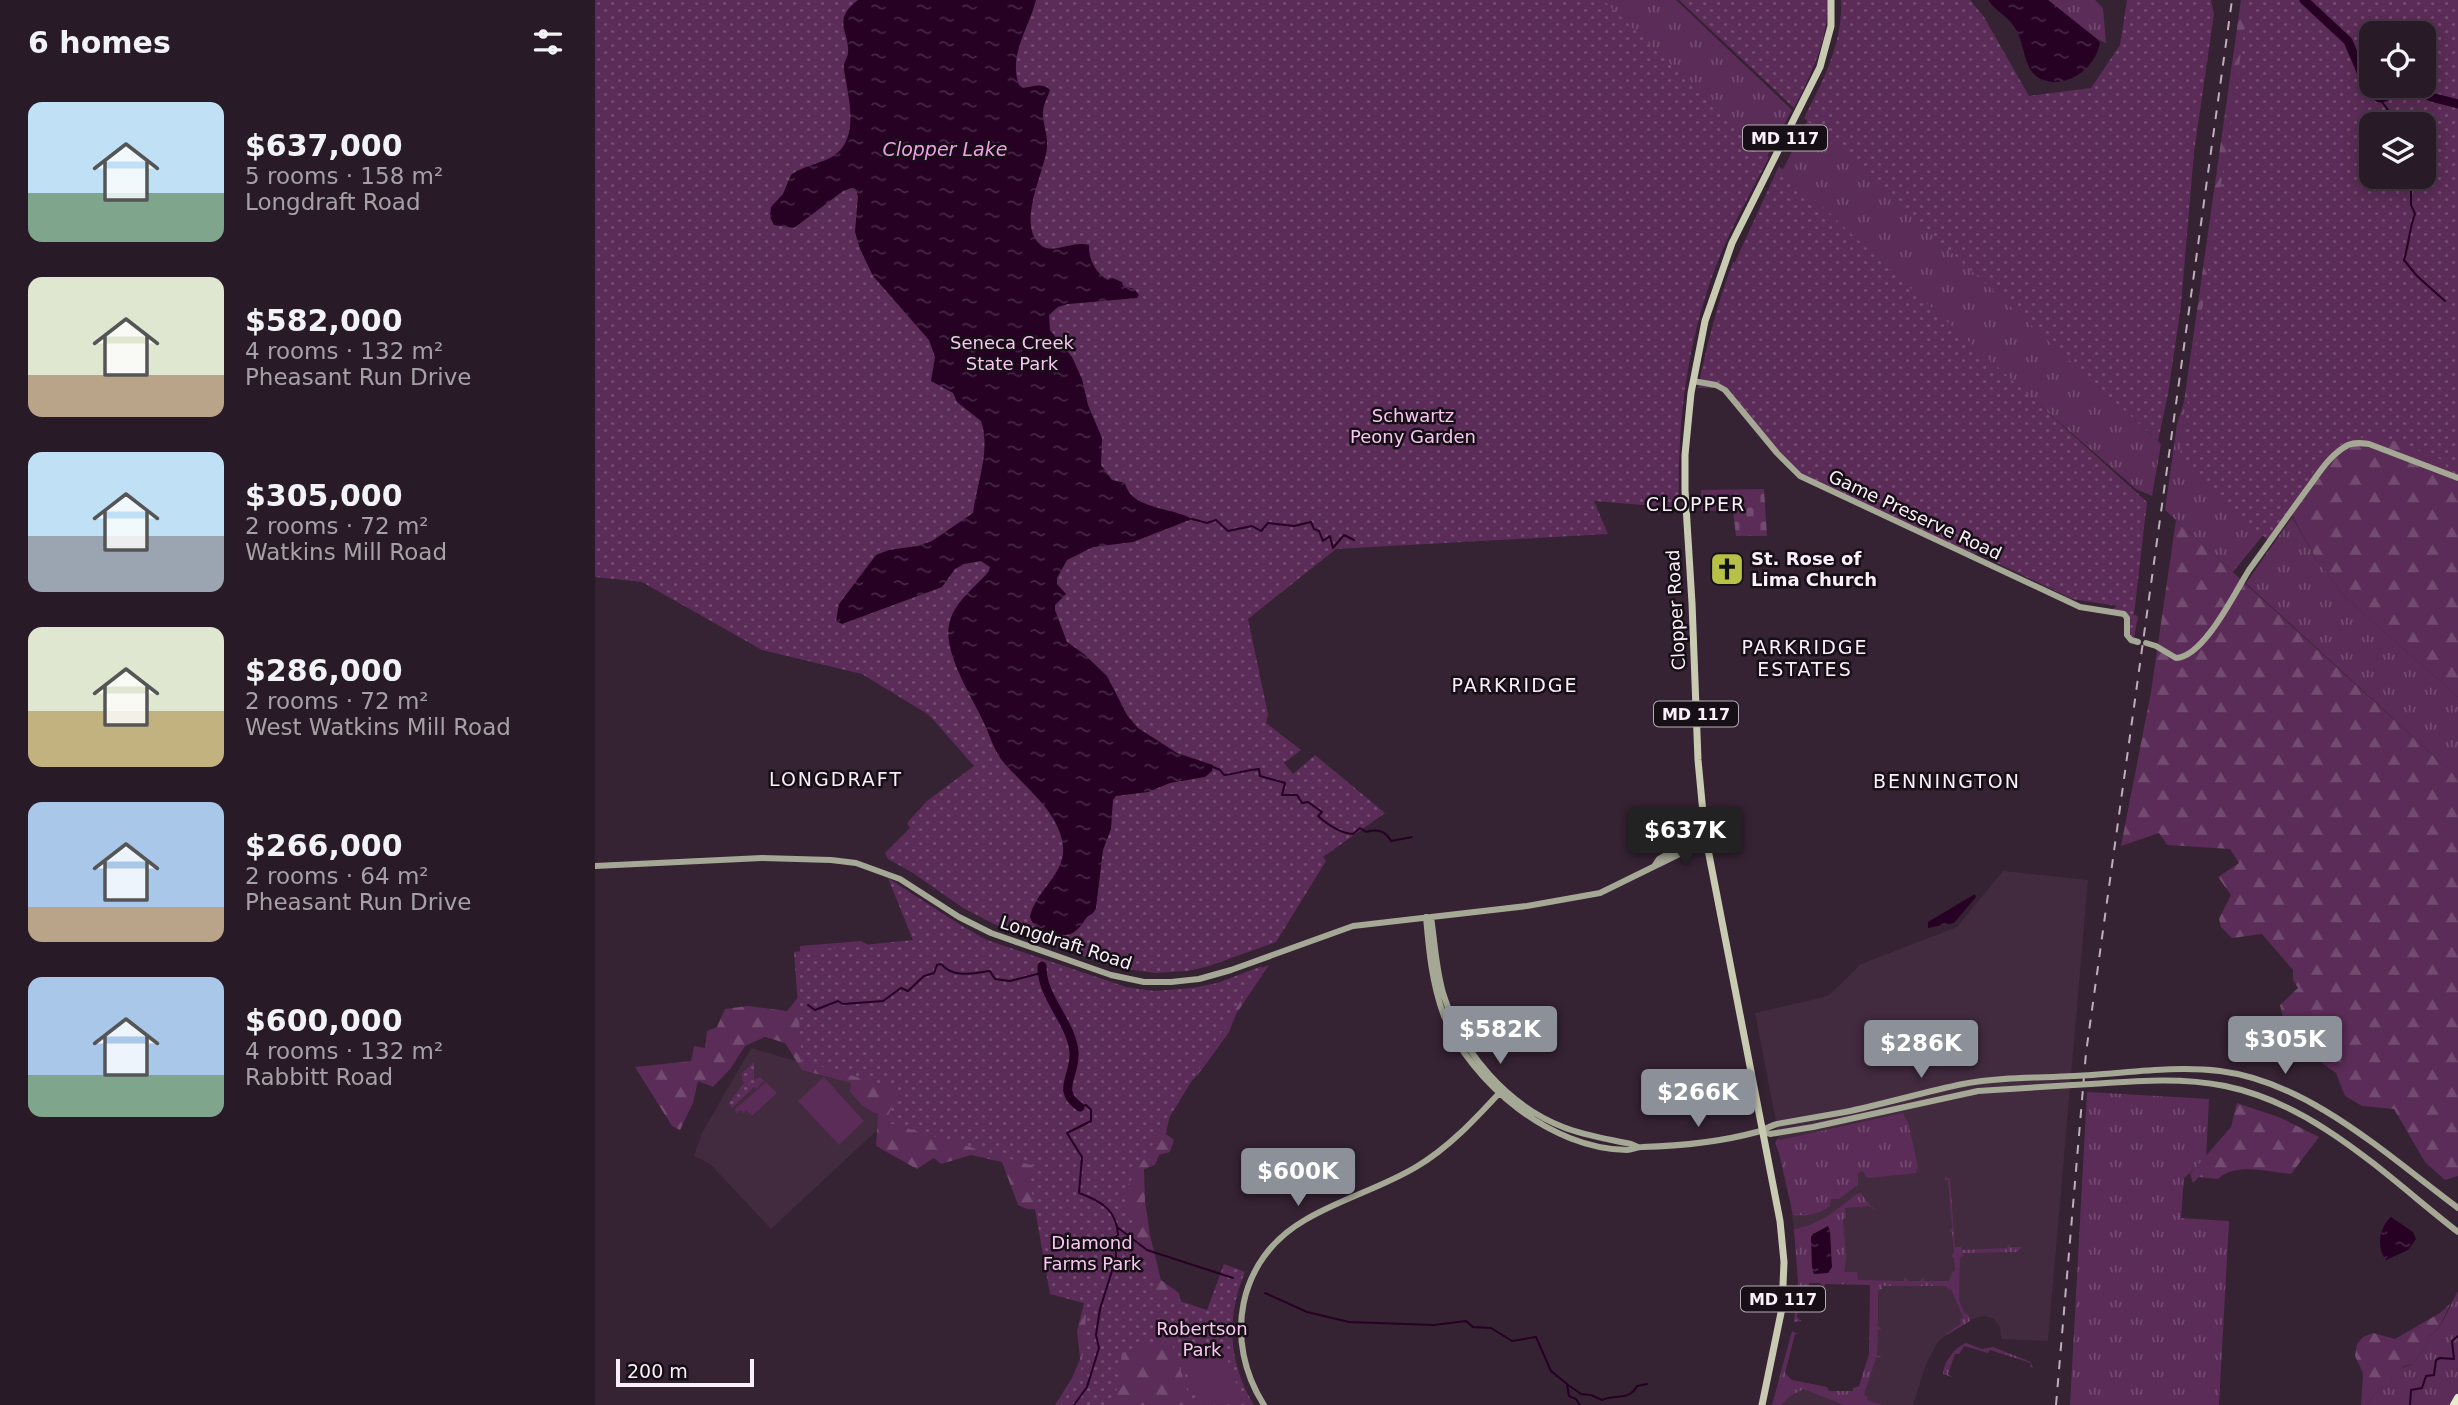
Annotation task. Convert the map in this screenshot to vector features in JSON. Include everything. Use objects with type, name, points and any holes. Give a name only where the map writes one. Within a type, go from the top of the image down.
[{"type":"highway","points":[[2453,1405],[2458,1398]]},
{"type":"main road","name":"Clopper Road","points":[[1762,1405],[1780,1324],[1784,1270],[1780,1221],[1705,837],[1698,760],[1685,490],[1687,419],[1705,321],[1731,243],[1820,67],[1831,26],[1831,0]]},
{"type":"street","name":"Game Preserve Road","points":[[1693,381],[1716,384],[1725,390],[1791,469],[1800,476],[2080,607],[2122,613],[2127,618],[2127,635],[2157,646],[2176,658],[2187,655],[2219,620],[2254,564],[2327,462],[2346,446],[2354,443],[2369,444],[2458,478]]},
{"type":"street","name":"Longdraft Road","points":[[595,866],[762,858],[856,863],[900,879],[959,917],[991,933],[1111,975],[1144,982],[1171,982],[1199,979],[1231,970],[1334,931],[1359,925],[1567,900],[1600,893],[1655,864],[1661,864],[1705,837]]},
{"type":"street","points":[[1428,917],[1438,973],[1451,1015],[1475,1057],[1501,1091],[1566,1129],[1631,1143],[1638,1147],[1676,1147],[1761,1131],[1776,1124],[1845,1112],[1964,1084],[2173,1069],[2202,1070],[2229,1073],[2264,1082],[2328,1113],[2458,1208]]},
{"type":"street","points":[[1761,1131],[1770,1134],[1814,1128],[1978,1091],[2137,1081],[2225,1086],[2270,1099],[2332,1133],[2458,1232]]},
{"type":"street","points":[[1264,1405],[1246,1370],[1240,1328],[1247,1290],[1254,1272],[1269,1249],[1290,1229],[1306,1219],[1397,1177],[1437,1153],[1501,1091]]},
{"type":"shaded area","points":[[2003,871],[2088,880],[2048,1341],[2001,1339],[2000,1327],[1994,1319],[1979,1317],[1959,1324],[1938,1342],[1927,1362],[1913,1405],[1775,1405],[1782,1376],[1857,1404],[1875,1349],[1872,1282],[1799,1279],[1792,1213],[1755,1013],[1828,996],[1861,964],[1957,927]]},
{"type":"shaded area","points":[[751,1048],[898,1090],[886,1122],[771,1229],[710,1164],[694,1156],[702,1133]]},
{"type":"green space","name":"Seneca Creek State Park","points":[[595,0],[1603,0],[1769,157],[1726,242],[1702,307],[1687,373],[1683,406],[1679,508],[1594,501],[1608,534],[1336,549],[1248,619],[1268,714],[1266,723],[1301,750],[1284,763],[1293,774],[1315,755],[1385,813],[1323,857],[1326,861],[1276,942],[1209,966],[1188,971],[1155,973],[1114,967],[998,926],[963,908],[888,859],[885,853],[910,828],[907,823],[927,801],[974,766],[929,715],[862,674],[762,650],[642,582],[595,577]]},
{"type":"green space","points":[[1597,0],[1676,0],[1792,110],[1766,158]]},
{"type":"green space","points":[[1679,0],[1828,0],[1822,43],[1794,108]]},
{"type":"green space","points":[[1841,0],[1970,0],[1984,17],[2029,96],[2091,88],[2120,45],[2127,0],[2211,0],[2214,14],[2194,152],[2181,305],[2158,441],[1804,118],[1825,76],[1835,46]]},
{"type":"green space","points":[[2048,0],[2095,0],[2103,8],[2106,43],[2097,39]]},
{"type":"green space","points":[[2241,0],[2458,0],[2458,697],[2346,598],[2317,560],[2286,505],[2224,420],[2184,402]]},
{"type":"green space","points":[[2249,0],[2458,0],[2458,478],[2446,465],[2447,462],[2384,437],[2364,434],[2363,438],[2342,445],[2325,457],[2269,541],[2179,461]]},
{"type":"green space","points":[[1809,118],[2161,444],[2152,496],[2136,489],[1903,286],[1782,171]]},
{"type":"green space","points":[[1779,166],[2147,502],[2134,615],[2138,616],[2134,638],[2130,635],[2126,616],[2108,612],[2117,606],[2072,599],[1809,479],[1792,467],[1727,388],[1698,388],[1727,278]]},
{"type":"green space","points":[[2184,402],[2223,420],[2264,534],[2233,572],[2165,510],[2177,424]]},
{"type":"green space","points":[[1764,489],[1767,536],[1736,536],[1733,510],[1701,511],[1701,490]]},
{"type":"green space","points":[[2292,517],[2317,560],[2346,598],[2458,697],[2458,778],[2246,583]]},
{"type":"green space","points":[[2176,520],[2458,778],[2458,1176],[2445,1180],[2425,1162],[2394,1109],[2362,1106],[2345,1096],[2336,1073],[2312,1056],[2291,1052],[2280,1005],[2298,988],[2293,980],[2293,970],[2262,934],[2232,938],[2221,927],[2219,919],[2231,895],[2218,877],[2239,863],[2230,849],[2167,845],[2159,833],[2121,846],[2151,692]]},
{"type":"green space","points":[[888,878],[987,940],[1126,987],[1154,991],[1192,988],[1217,983],[1262,966],[1123,1193],[1156,1293],[1207,1310],[1224,1264],[1245,1272],[1235,1306],[1233,1340],[1239,1373],[1254,1405],[1192,1405],[1170,1338],[1122,1353],[1114,1405],[1061,1405],[1081,1373],[1087,1304],[1050,1294],[1030,1181],[1037,1167],[886,1122],[898,1089],[802,1061],[794,952],[913,940]]},
{"type":"green space","name":"Diamond Farms Park","points":[[861,941],[877,950],[987,944],[1140,993],[1181,993],[1214,985],[1269,965],[1236,1014],[1229,1032],[1204,1067],[1172,1104],[1166,1134],[1174,1140],[1170,1152],[1159,1155],[1155,1165],[1144,1169],[1150,1235],[1161,1280],[1179,1293],[1200,1405],[1055,1405],[1080,1359],[1077,1331],[1087,1291],[1051,1210],[1027,1209],[1018,1205],[1002,1162],[971,1155],[941,1164],[934,1158],[917,1169],[876,1146],[878,1114],[856,1099],[850,1091],[851,1083],[802,1070],[785,1043],[765,1037],[745,1046],[731,1068],[713,1087],[698,1081],[693,1103],[680,1130],[672,1126],[635,1067],[691,1061],[694,1046],[705,1048],[707,1031],[717,1027],[725,1009],[748,1006],[787,1011],[800,995],[800,946]]},
{"type":"green space","points":[[754,1062],[754,1080],[760,1077],[764,1081],[732,1108],[729,1103],[744,1083],[742,1073]]},
{"type":"green space","points":[[824,1077],[864,1121],[839,1145],[798,1101]]},
{"type":"green space","points":[[766,1082],[777,1093],[752,1116],[746,1110],[744,1113],[740,1110],[737,1113],[734,1110]]},
{"type":"green space","points":[[2087,1092],[2209,1099],[2206,1159],[2184,1178],[2181,1218],[2229,1221],[2219,1405],[2070,1405]]},
{"type":"green space","points":[[2237,1103],[2281,1118],[2319,1137],[2291,1174],[2243,1169],[2218,1179],[2199,1177],[2193,1183],[2190,1174],[2231,1127]]},
{"type":"green space","points":[[1903,1113],[1908,1122],[1918,1167],[1916,1173],[1870,1178],[1866,1177],[1863,1171],[1858,1173],[1858,1185],[1839,1199],[1831,1199],[1830,1206],[1826,1209],[1813,1214],[1793,1215],[1775,1143],[1778,1138],[1780,1140]]},
{"type":"green space","points":[[1945,1177],[1950,1178],[1955,1247],[1961,1247],[1962,1250],[2007,1248],[2009,1244],[2010,1247],[2022,1247],[2018,1252],[1963,1253],[1960,1257],[1959,1300],[1970,1321],[1946,1334],[1961,1323],[1963,1317],[1951,1289],[1948,1290],[1947,1286],[1882,1286],[1882,1289],[1878,1290],[1878,1327],[1882,1328],[1878,1330],[1877,1355],[1881,1357],[1876,1358],[1864,1395],[1868,1397],[1867,1400],[1882,1405],[1844,1405],[1804,1389],[1790,1396],[1781,1405],[1772,1405],[1792,1331],[1798,1334],[1795,1334],[1785,1373],[1792,1380],[1827,1387],[1829,1391],[1853,1391],[1853,1388],[1859,1386],[1869,1354],[1870,1285],[1825,1284],[1824,1288],[1820,1283],[1809,1283],[1809,1287],[1805,1287],[1803,1293],[1799,1294],[1797,1317],[1801,1321],[1794,1322],[1798,1282],[1794,1229],[1820,1220],[1857,1194],[1861,1193],[1878,1212],[1869,1206],[1845,1208],[1844,1272],[1857,1272],[1858,1280],[1904,1281],[1905,1277],[1908,1281],[1920,1281],[1923,1277],[1924,1281],[1949,1281],[1955,1271],[1954,1258],[1951,1256],[1954,1253],[1952,1232],[1949,1231],[1952,1228],[1948,1180],[1944,1180]]},
{"type":"green space","points":[[2458,1291],[2458,1393],[2450,1405],[2367,1405],[2375,1393],[2389,1386],[2396,1370],[2413,1364],[2426,1346],[2428,1337],[2442,1322]]},
{"type":"green space","points":[[2450,1304],[2442,1322],[2428,1337],[2426,1346],[2413,1364],[2400,1368],[2389,1386],[2375,1393],[2367,1405],[2361,1405],[2363,1373],[2355,1356],[2357,1344],[2363,1337],[2373,1333],[2395,1339],[2440,1313]]},
{"type":"green space","points":[[1966,1343],[1982,1349],[1993,1347],[2031,1362],[2033,1368],[2030,1367],[2031,1363],[1990,1350],[1988,1353],[1964,1346],[1959,1354],[1955,1354],[1948,1374],[1952,1377],[1943,1374],[1950,1356]]},
{"type":"green space","points":[[1222,1345],[1244,1404],[1198,1405],[1182,1359]]},
{"type":"water","name":"Clopper Lake","points":[[858,0],[1036,0],[1016,63],[1019,85],[1023,88],[1041,86],[1050,90],[1043,113],[1047,148],[1031,213],[1034,237],[1042,246],[1052,249],[1077,244],[1089,245],[1091,260],[1100,274],[1108,280],[1110,277],[1122,282],[1123,286],[1134,289],[1139,295],[1137,298],[1058,307],[1049,315],[1050,330],[1072,357],[1082,379],[1088,405],[1102,438],[1101,465],[1112,480],[1125,483],[1129,492],[1144,503],[1192,519],[1133,542],[1093,547],[1067,560],[1057,578],[1057,584],[1066,594],[1055,605],[1055,610],[1067,642],[1107,676],[1127,715],[1138,728],[1177,753],[1213,765],[1212,771],[1205,777],[1170,783],[1148,792],[1116,796],[1113,800],[1111,829],[1103,850],[1096,908],[1077,930],[1069,934],[1059,935],[1041,929],[1034,925],[1030,917],[1033,907],[1061,862],[1062,840],[1058,829],[1046,808],[998,754],[953,659],[948,633],[953,613],[990,567],[981,561],[964,564],[955,569],[942,587],[842,624],[836,621],[839,604],[876,555],[932,541],[973,513],[985,443],[981,421],[957,402],[953,393],[931,381],[935,357],[929,340],[873,276],[855,232],[858,196],[855,189],[843,191],[794,228],[774,225],[770,217],[771,207],[783,194],[791,175],[831,157],[847,140],[850,120],[844,67],[848,46],[843,20],[850,7]]},
{"type":"water","points":[[1988,0],[2048,0],[2097,39],[2099,48],[2086,68],[2073,77],[2060,82],[2040,79],[2030,69],[2015,28]]},
{"type":"water","points":[[1975,894],[1976,897],[1954,923],[1928,928],[1928,922]]},
{"type":"water","points":[[2391,1217],[2413,1232],[2416,1239],[2408,1250],[2386,1260],[2380,1238]]},
{"type":"water","points":[[1828,1226],[1832,1267],[1828,1273],[1814,1274],[1811,1237]]},
{"type":"waterway","points":[[2304,0],[2348,41],[2369,90],[2379,98],[2399,88],[2410,86],[2431,97],[2458,104]]},
{"type":"waterway","points":[[2379,98],[2391,112]]},
{"type":"waterway","points":[[2411,189],[2411,205],[2415,214],[2404,260],[2417,276],[2445,301]]},
{"type":"waterway","points":[[1192,519],[1207,523],[1216,520],[1228,531],[1252,526],[1261,531],[1268,523],[1294,526],[1311,522],[1323,541],[1330,536],[1333,548],[1344,535],[1354,540]]},
{"type":"waterway","points":[[1213,767],[1224,775],[1259,769],[1260,776],[1285,783],[1282,795],[1297,795],[1302,803],[1308,802],[1322,812],[1318,816],[1343,832],[1353,834],[1360,828],[1366,832],[1377,831],[1391,841],[1412,837]]},
{"type":"waterway","points":[[808,1005],[815,1010],[838,1001],[843,1004],[883,1001],[901,988],[908,991],[924,976],[934,973],[937,965],[941,964],[952,972],[970,974],[990,971],[995,979],[1010,981],[1041,973]]},
{"type":"waterway","points":[[1042,966],[1046,988],[1072,1041],[1074,1061],[1068,1088],[1069,1095],[1080,1107]]},
{"type":"waterway","points":[[1074,1405],[1087,1387],[1099,1348],[1096,1335],[1100,1309],[1116,1258],[1115,1237],[1118,1235],[1111,1213],[1094,1199],[1079,1193],[1082,1157],[1067,1133],[1091,1121],[1091,1110],[1086,1105],[1080,1107]]},
{"type":"waterway","points":[[1117,1227],[1147,1250],[1233,1278]]},
{"type":"waterway","points":[[1265,1293],[1307,1312],[1349,1322],[1434,1325],[1466,1321],[1473,1327],[1491,1328],[1512,1341],[1536,1337],[1551,1371],[1567,1384],[1569,1396],[1576,1399],[1580,1405]]},
{"type":"waterway","points":[[2410,1405],[2411,1390],[2422,1388],[2426,1376],[2434,1375],[2436,1360],[2454,1359],[2452,1341],[2458,1336]]},
{"type":"waterway","points":[[1568,1385],[1581,1394],[1602,1400],[1626,1396],[1637,1386],[1647,1384]]},
{"type":"railway","points":[[2056,1405],[2086,1053],[2232,0]]},
{"type":"place","name":"St. Rose of Lima Church","points":[[1727,569]]},
{"type":"district","name":"CLOPPER","points":[[1696,504]]},
{"type":"district","name":"PARKRIDGE ESTATES","points":[[1805,658]]},
{"type":"district","name":"PARKRIDGE","points":[[1515,685]]},
{"type":"district","name":"LONGDRAFT","points":[[836,779]]},
{"type":"district","name":"BENNINGTON","points":[[1947,781]]},
{"type":"park label","name":"Schwartz Peony Garden","points":[[1413,426]]},
{"type":"park label","name":"Robertson Park","points":[[1202,1339]]}]
